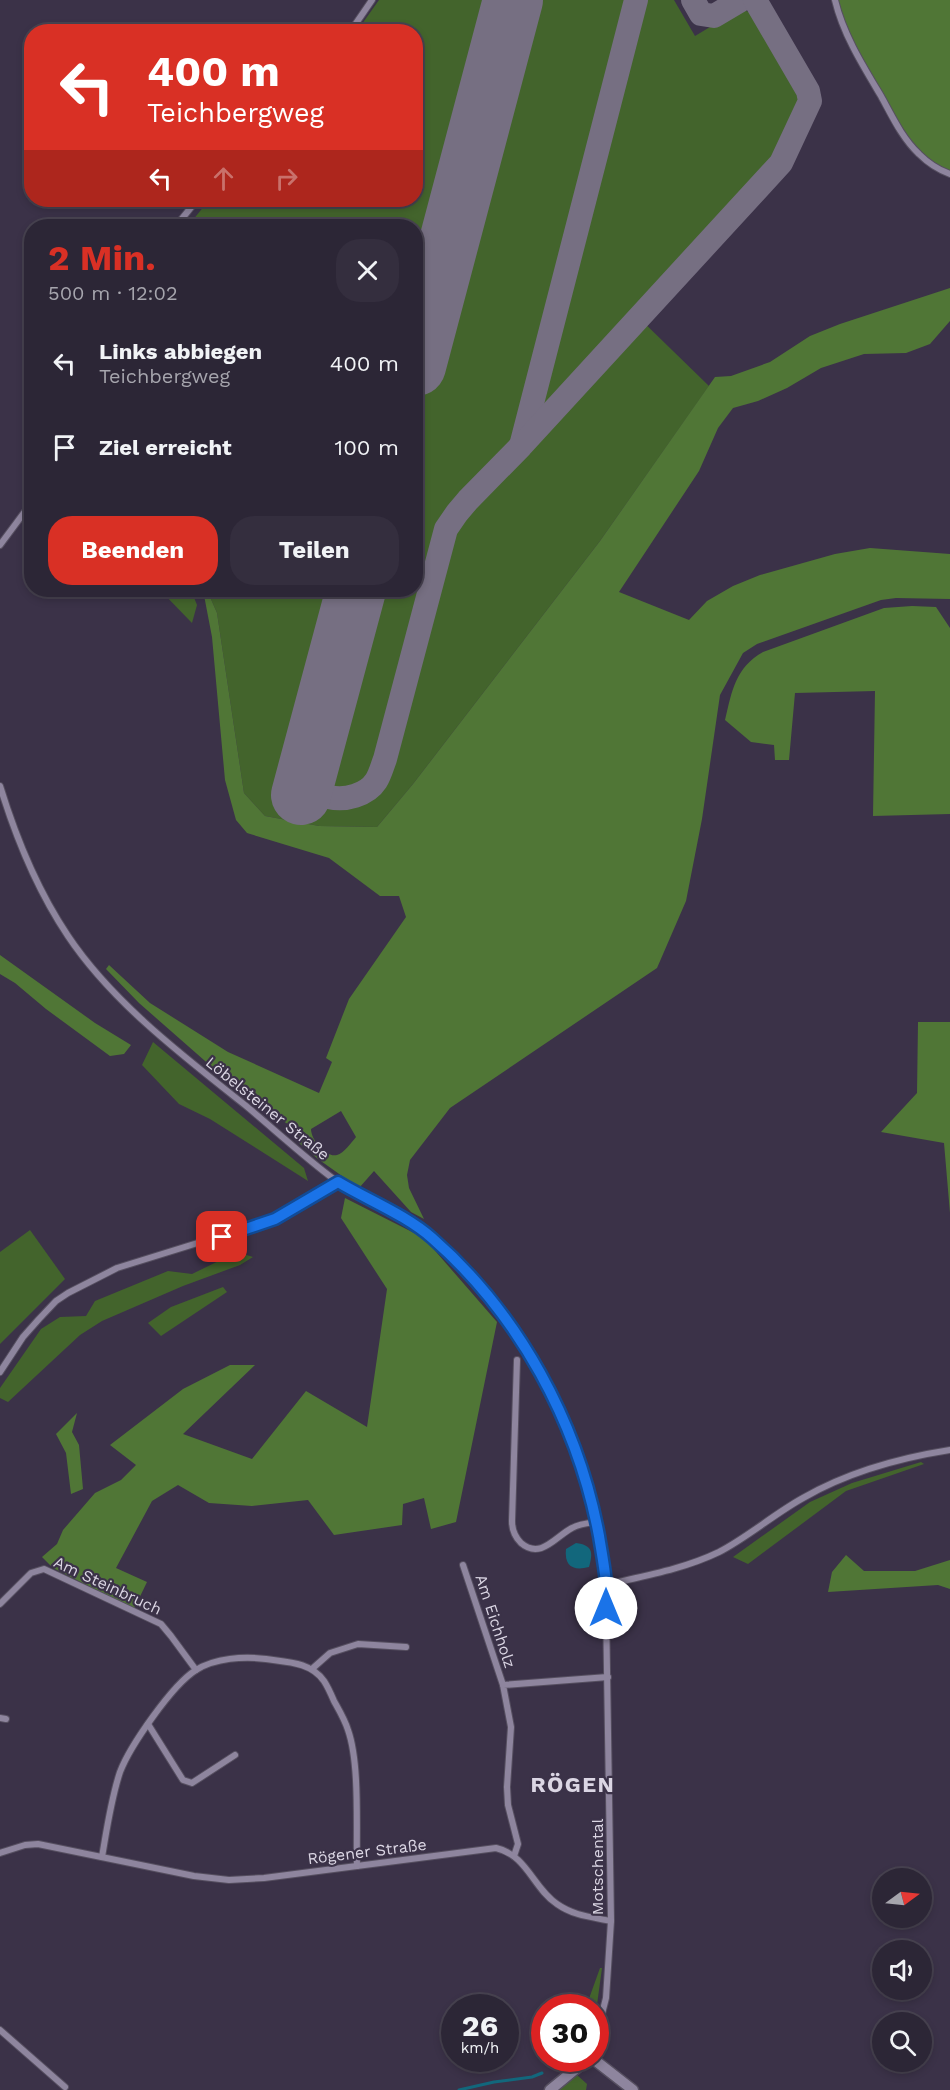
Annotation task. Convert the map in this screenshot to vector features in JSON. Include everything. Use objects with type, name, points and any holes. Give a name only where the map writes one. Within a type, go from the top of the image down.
[{"type":"street","points":[[356,24],[372,0]]},
{"type":"street","points":[[835,0],[838,14],[857,55],[902,133],[919,154],[942,171],[950,174]]},
{"type":"street","points":[[182,219],[191,207]]},
{"type":"street","points":[[0,545],[24,513]]},
{"type":"street","name":"Löbelsteiner Straße","points":[[0,786],[25,858],[49,906],[84,957],[141,1018],[193,1064],[338,1182],[367,1200],[409,1221],[431,1237],[459,1263],[513,1329],[547,1384],[570,1433],[596,1522],[608,1587]]},
{"type":"street","points":[[0,1372],[23,1337],[56,1301],[68,1293],[117,1268],[275,1219],[338,1182]]},
{"type":"street","points":[[518,1360],[512,1521],[514,1533],[525,1546],[538,1548],[552,1544],[574,1527],[596,1522]]},
{"type":"street","points":[[608,1587],[614,1583],[666,1571],[719,1551],[802,1498],[855,1473],[920,1455],[950,1450]]},
{"type":"street","name":"Am Eichholz","points":[[463,1565],[503,1685],[511,1727],[507,1787],[508,1805],[518,1844],[514,1856]]},
{"type":"street","name":"Am Steinbruch","points":[[0,1604],[31,1573],[44,1569],[161,1624],[196,1670]]},
{"type":"street","name":"Motschental","points":[[606,1994],[611,1921],[606,1608],[608,1587]]},
{"type":"street","points":[[313,1668],[330,1653],[358,1644],[406,1647]]},
{"type":"street","points":[[102,1857],[114,1793],[121,1770],[132,1747],[148,1724],[184,1680],[196,1670],[211,1664],[245,1657],[284,1661],[313,1668],[324,1681],[348,1729],[352,1744],[357,1866]]},
{"type":"street","name":"Am Eichholz","points":[[503,1685],[608,1677]]},
{"type":"street","points":[[148,1724],[187,1783],[192,1783],[235,1755]]},
{"type":"street","name":"Rögener Straße","points":[[0,1853],[25,1845],[38,1845],[194,1876],[229,1880],[264,1878],[489,1848],[503,1850],[514,1856]]},
{"type":"street","points":[[514,1856],[556,1904],[573,1913],[611,1921]]},
{"type":"street","points":[[0,2030],[65,2087]]},
{"type":"street","points":[[609,2071],[633,2090]]},
{"type":"street","points":[[550,2090],[572,2072]]},
{"type":"green space","points":[[379,0],[674,0],[695,36],[740,9],[752,13],[801,94],[801,103],[792,131],[774,166],[635,314],[709,386],[600,541],[413,784],[377,827],[319,826],[265,816],[244,793],[217,613],[210,597],[423,597],[423,219],[194,219],[203,207],[423,207],[423,24],[362,24]]},
{"type":"green space","points":[[835,0],[950,0],[950,172],[925,158],[912,145],[859,56]]},
{"type":"green space","points":[[950,288],[950,321],[930,344],[906,353],[864,354],[821,368],[787,388],[758,401],[733,408],[718,428],[699,471],[619,592],[689,620],[707,601],[733,586],[760,575],[835,554],[870,548],[950,554],[950,599],[881,600],[757,644],[743,653],[720,695],[702,819],[686,901],[657,968],[450,1108],[410,1160],[407,1175],[409,1188],[424,1219],[411,1212],[374,1171],[359,1188],[293,1138],[293,1127],[254,1104],[139,1003],[106,969],[109,965],[150,1003],[228,1052],[319,1093],[332,1062],[326,1058],[349,999],[406,917],[399,896],[380,896],[329,858],[247,833],[236,820],[225,780],[212,637],[204,597],[210,597],[217,613],[244,793],[265,816],[319,826],[377,827],[413,784],[600,541],[715,377],[731,376],[770,362],[810,336]],"holes":[[[341,1111],[356,1137],[337,1155],[328,1154],[320,1147],[311,1129]]]},
{"type":"green space","points":[[167,597],[194,597],[197,605],[192,623]]},
{"type":"green space","points":[[936,607],[950,628],[950,814],[873,816],[875,691],[795,693],[789,760],[775,760],[774,745],[751,742],[725,720],[736,681],[746,665],[763,652],[884,608]]},
{"type":"green space","points":[[0,955],[95,1023],[131,1045],[124,1054],[110,1056],[0,974]]},
{"type":"green space","points":[[918,1022],[950,1022],[950,1213],[944,1143],[881,1132],[917,1093]]},
{"type":"green space","points":[[153,1042],[304,1168],[308,1181],[210,1119],[179,1104],[142,1065]]},
{"type":"green space","points":[[345,1198],[424,1238],[497,1322],[456,1522],[431,1529],[424,1498],[403,1504],[402,1525],[334,1535],[308,1500],[252,1506],[209,1503],[178,1485],[152,1501],[116,1568],[147,1582],[134,1609],[53,1568],[42,1557],[57,1544],[63,1530],[95,1493],[121,1480],[136,1465],[110,1445],[183,1389],[230,1365],[255,1365],[183,1434],[252,1459],[306,1391],[367,1427],[387,1289],[341,1218]]},
{"type":"green space","points":[[30,1230],[65,1279],[0,1344],[0,1252]]},
{"type":"green space","points":[[237,1252],[253,1257],[240,1265],[183,1286],[102,1321],[80,1335],[8,1402],[0,1398],[0,1388],[41,1329],[60,1317],[86,1316],[95,1301],[168,1271],[192,1274]]},
{"type":"green space","points":[[223,1287],[227,1292],[161,1336],[148,1323],[171,1307]]},
{"type":"green space","points":[[77,1413],[72,1432],[79,1445],[83,1489],[71,1494],[66,1453],[56,1434]]},
{"type":"green space","points":[[921,1462],[924,1464],[846,1491],[748,1564],[733,1557],[810,1502],[852,1483]]},
{"type":"green space","points":[[846,1555],[864,1571],[915,1571],[950,1560],[950,1589],[938,1585],[828,1592],[832,1572]]},
{"type":"green space","points":[[600,1968],[602,1968],[598,1994],[591,1994]]},
{"type":"green space","points":[[577,2075],[587,2084],[586,2090],[558,2090]]},
{"type":"water","points":[[576,1543],[589,1548],[591,1558],[589,1567],[575,1568],[568,1564],[566,1549]]},
{"type":"waterway","points":[[459,2090],[532,2077],[542,2073]]},
{"type":"taxiway","points":[[522,442],[636,0]]},
{"type":"taxiway","points":[[693,0],[701,14],[714,16],[741,0]]},
{"type":"taxiway","points":[[304,784],[329,797],[342,798],[355,796],[367,790],[376,781],[385,759],[446,529],[468,500],[521,446],[781,163],[810,101],[808,91],[755,0]]},
{"type":"runway","points":[[423,340],[513,0]]},
{"type":"runway","points":[[301,795],[354,597]]},
{"type":"district","name":"RÖGEN","points":[[573,1784]]},
{"type":"route","points":[[222,1237],[275,1219],[338,1182],[367,1200],[409,1221],[431,1237],[459,1263],[513,1329],[530,1355],[547,1384],[570,1433],[592,1504],[608,1587],[606,1608]]}]
